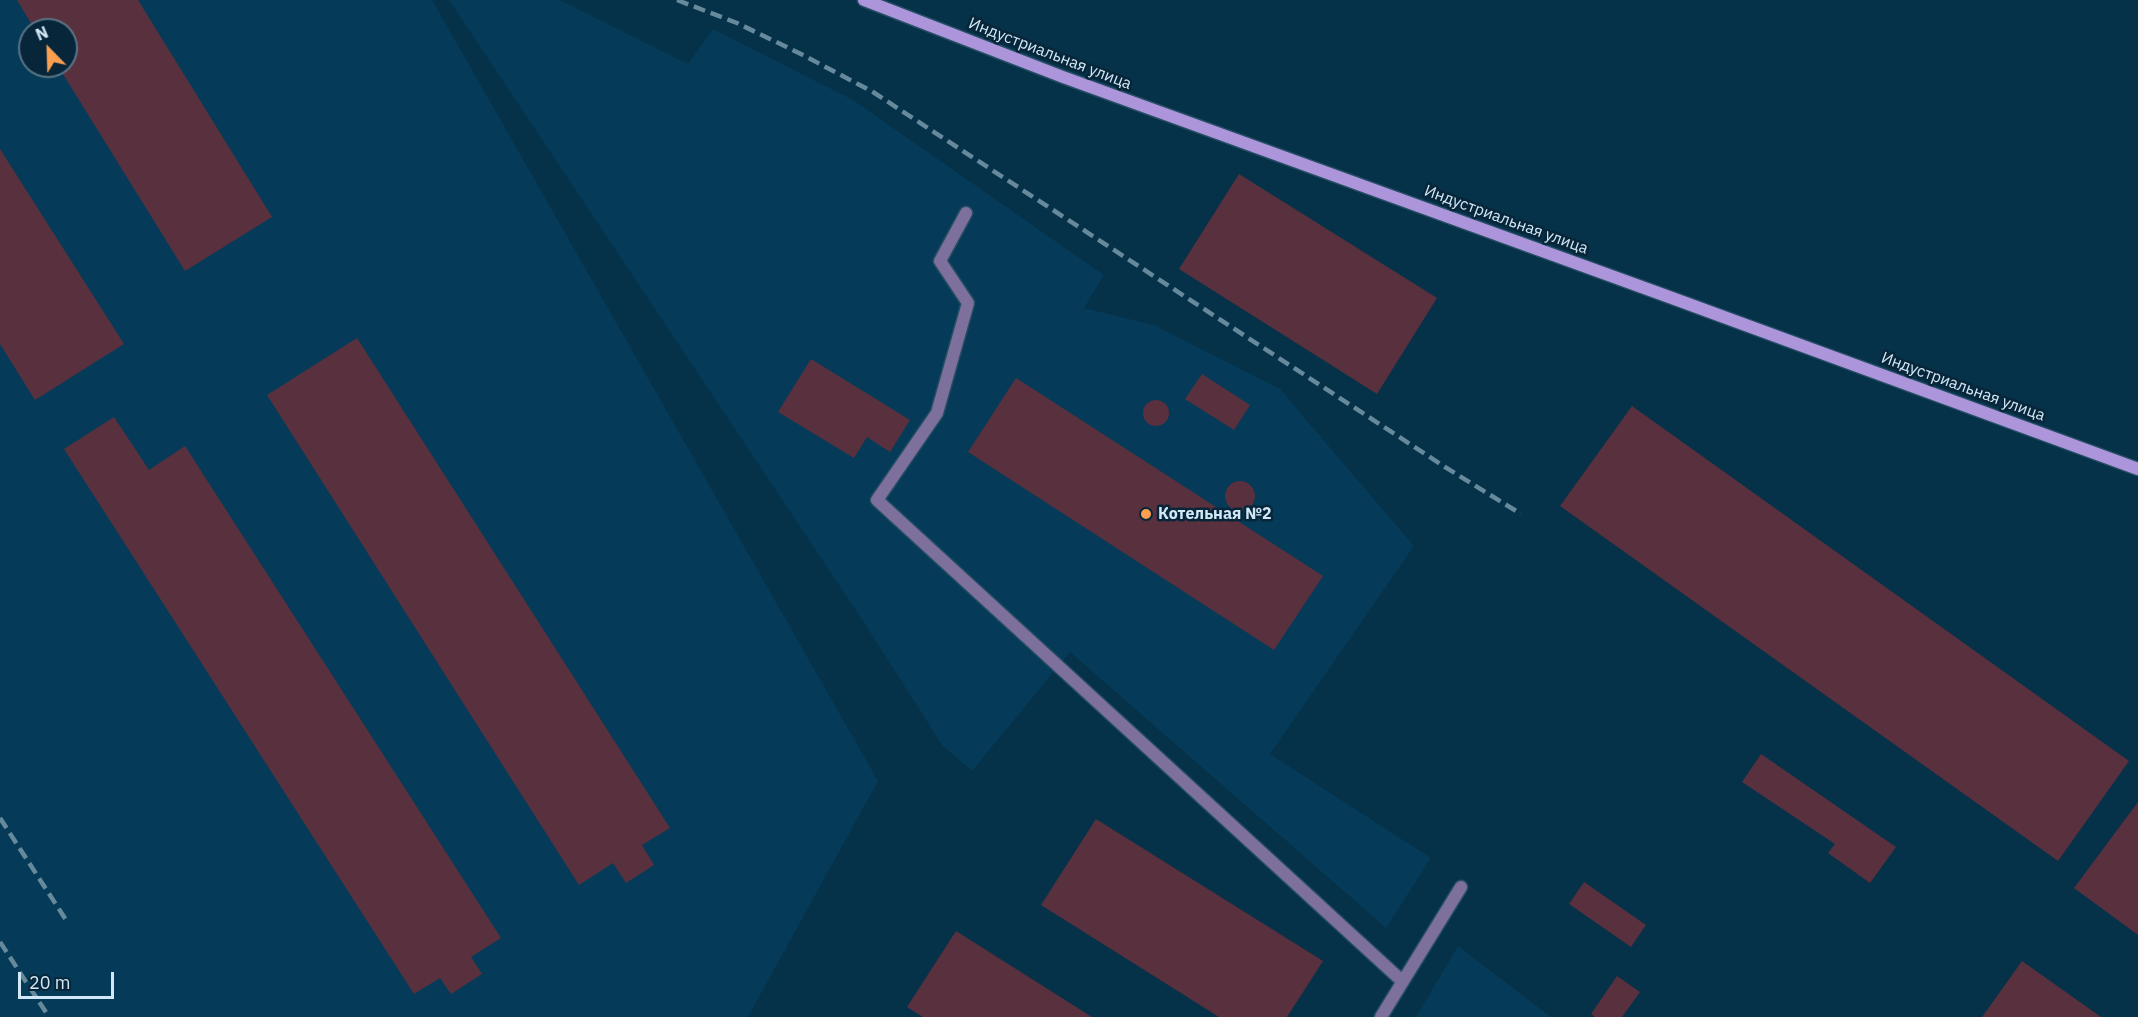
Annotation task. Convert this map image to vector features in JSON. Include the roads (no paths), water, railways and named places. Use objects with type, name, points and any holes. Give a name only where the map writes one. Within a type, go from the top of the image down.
[{"type":"main road","name":"Индустриальная улица","points":[[864,0],[1063,77],[2138,469]]},
{"type":"street","points":[[966,213],[940,261],[968,303],[937,413],[877,500],[1402,981]]},
{"type":"street","points":[[1381,1017],[1461,887]]},
{"type":"railway","points":[[677,0],[737,23],[873,92],[1445,467],[1521,514]]},
{"type":"railway","points":[[0,818],[68,923]]},
{"type":"railway","points":[[0,942],[49,1017]]},
{"type":"place","name":"Котельная №2","points":[[1146,514]]}]
